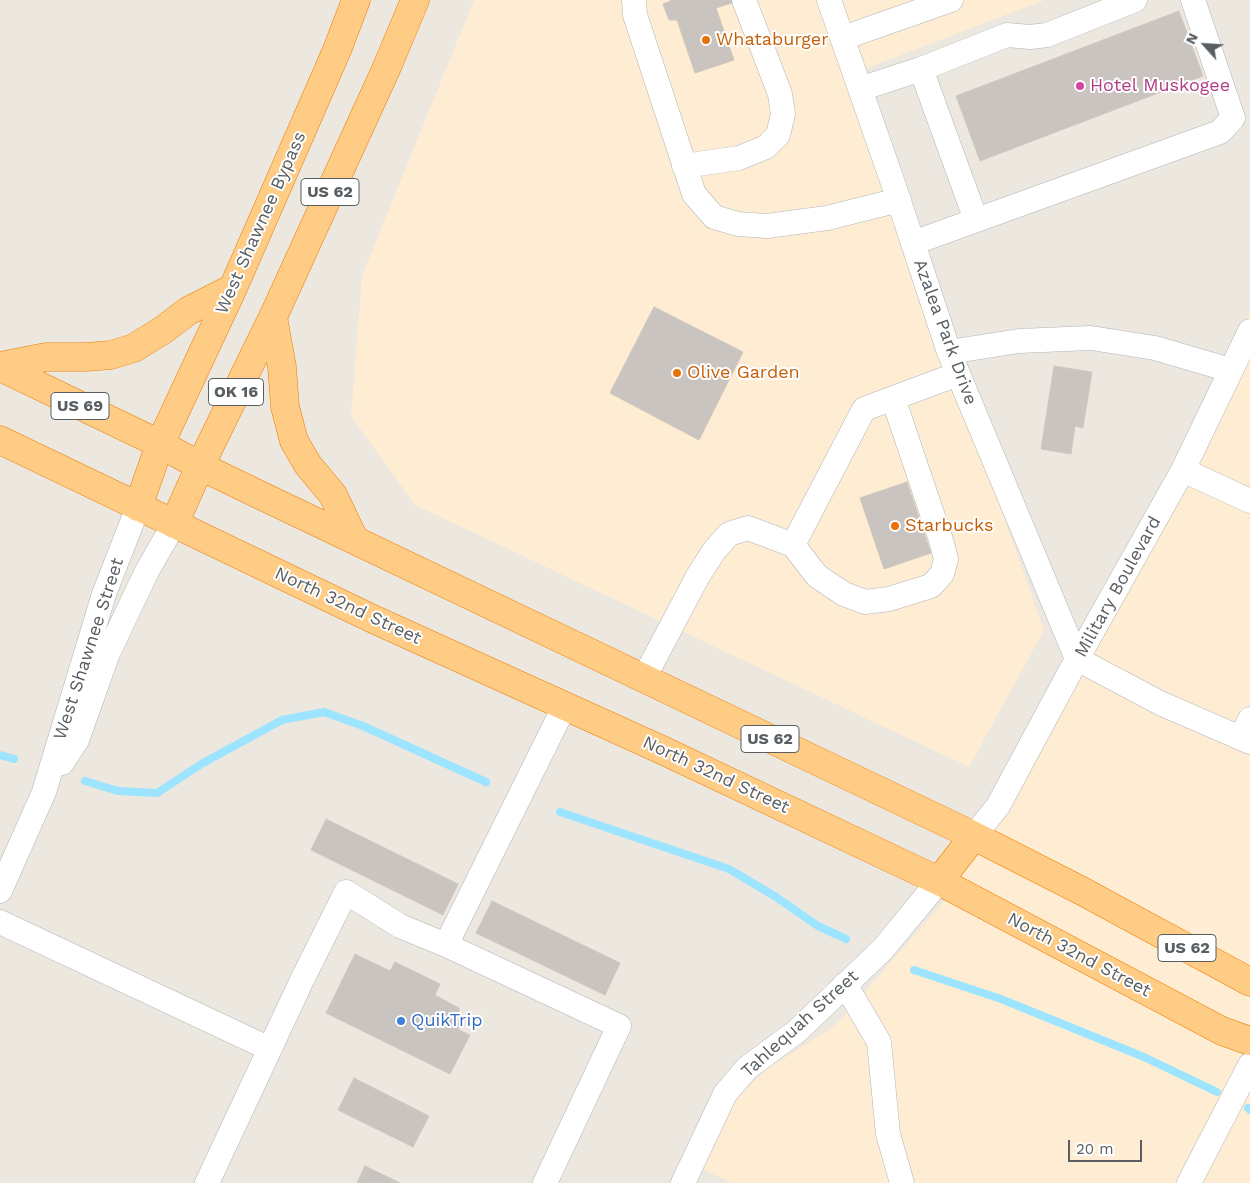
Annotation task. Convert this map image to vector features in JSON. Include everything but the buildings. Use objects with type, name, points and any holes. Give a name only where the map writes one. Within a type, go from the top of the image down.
[{"type":"highway","name":"West Shawnee Bypass","points":[[160,444],[233,288],[337,50],[356,0]]},
{"type":"highway","name":"US 62","points":[[273,317],[387,67],[415,0]]},
{"type":"highway","points":[[0,367],[46,357],[111,355],[134,348],[163,330],[188,311],[233,288]]},
{"type":"highway","points":[[273,317],[282,367],[285,407],[294,441],[308,465],[333,495],[354,539]]},
{"type":"highway","name":"OK 16","points":[[200,466],[273,317]]},
{"type":"highway","name":"US 69","points":[[0,367],[160,444],[200,466]]},
{"type":"highway","name":"North 32nd Street","points":[[0,440],[373,619],[565,706],[939,881],[1222,1031],[1250,1041]]},
{"type":"highway","name":"US 62","points":[[138,507],[160,444]]},
{"type":"highway","points":[[174,524],[200,466]]},
{"type":"highway","name":"US 62","points":[[200,466],[974,836],[1082,891],[1250,982]]},
{"type":"highway","points":[[939,881],[974,836]]},
{"type":"street","points":[[634,0],[635,15],[694,194],[714,217],[738,224],[767,226],[817,219],[899,200]]},
{"type":"street","points":[[684,166],[739,158],[766,147],[778,134],[783,114],[780,94],[744,0]]},
{"type":"street","name":"Azalea Park Drive","points":[[829,0],[899,200],[949,352],[1077,659]]},
{"type":"street","points":[[842,38],[951,0]]},
{"type":"street","points":[[860,89],[1007,35],[1030,37],[1048,35],[1135,0]]},
{"type":"street","points":[[913,243],[1220,132],[1233,118],[1193,0]]},
{"type":"street","points":[[921,68],[976,220]]},
{"type":"street","name":"Military Boulevard","points":[[974,836],[998,806],[1077,659],[1184,470],[1250,331]]},
{"type":"street","points":[[949,352],[1019,341],[1090,338],[1156,348],[1230,370]]},
{"type":"street","points":[[792,545],[864,409],[958,374]]},
{"type":"street","points":[[644,678],[698,576],[714,551],[729,534],[748,528],[792,545],[817,576],[844,594],[865,602],[888,599],[930,586],[942,574],[946,559],[893,398]]},
{"type":"street","points":[[1184,470],[1250,501]]},
{"type":"street","name":"West Shawnee Street","points":[[0,891],[44,792],[104,594],[138,507]]},
{"type":"street","name":"West Shawnee Street","points":[[44,792],[77,740],[108,653],[147,571],[174,524]]},
{"type":"street","points":[[1077,659],[1160,703],[1247,733]]},
{"type":"street","points":[[446,945],[565,706]]},
{"type":"street","name":"Tahlequah Street","points":[[683,1183],[725,1094],[747,1068],[796,1032],[883,949],[939,881]]},
{"type":"street","points":[[207,1183],[346,892],[400,926],[446,945],[619,1026],[552,1181]]},
{"type":"street","points":[[0,922],[270,1048]]},
{"type":"street","points":[[845,984],[879,1042],[888,1134],[902,1183]]},
{"type":"street","points":[[1189,1183],[1250,1065]]},
{"type":"shaded area","points":[[474,0],[820,0],[1044,630],[969,767],[415,505],[351,416],[362,276]]},
{"type":"shaded area","points":[[838,0],[1045,0],[859,71]]},
{"type":"shaded area","points":[[1250,312],[1250,1183],[732,1183],[698,1167],[734,1101],[768,1068],[835,1026],[947,898]]},
{"type":"waterway","points":[[85,781],[118,791],[157,793],[203,763],[282,720],[324,712],[363,726],[486,782]]},
{"type":"waterway","points":[[0,755],[14,759]]},
{"type":"waterway","points":[[560,812],[729,869],[776,897],[818,926],[846,939]]},
{"type":"waterway","points":[[914,970],[1001,999],[1144,1057],[1217,1092]]},
{"type":"place","name":"Whataburger","points":[[706,40]]},
{"type":"place","name":"Hotel Muskogee","points":[[1080,86]]},
{"type":"place","name":"Olive Garden","points":[[677,373]]},
{"type":"place","name":"Starbucks","points":[[895,526]]},
{"type":"place","name":"QuikTrip","points":[[401,1021]]}]
